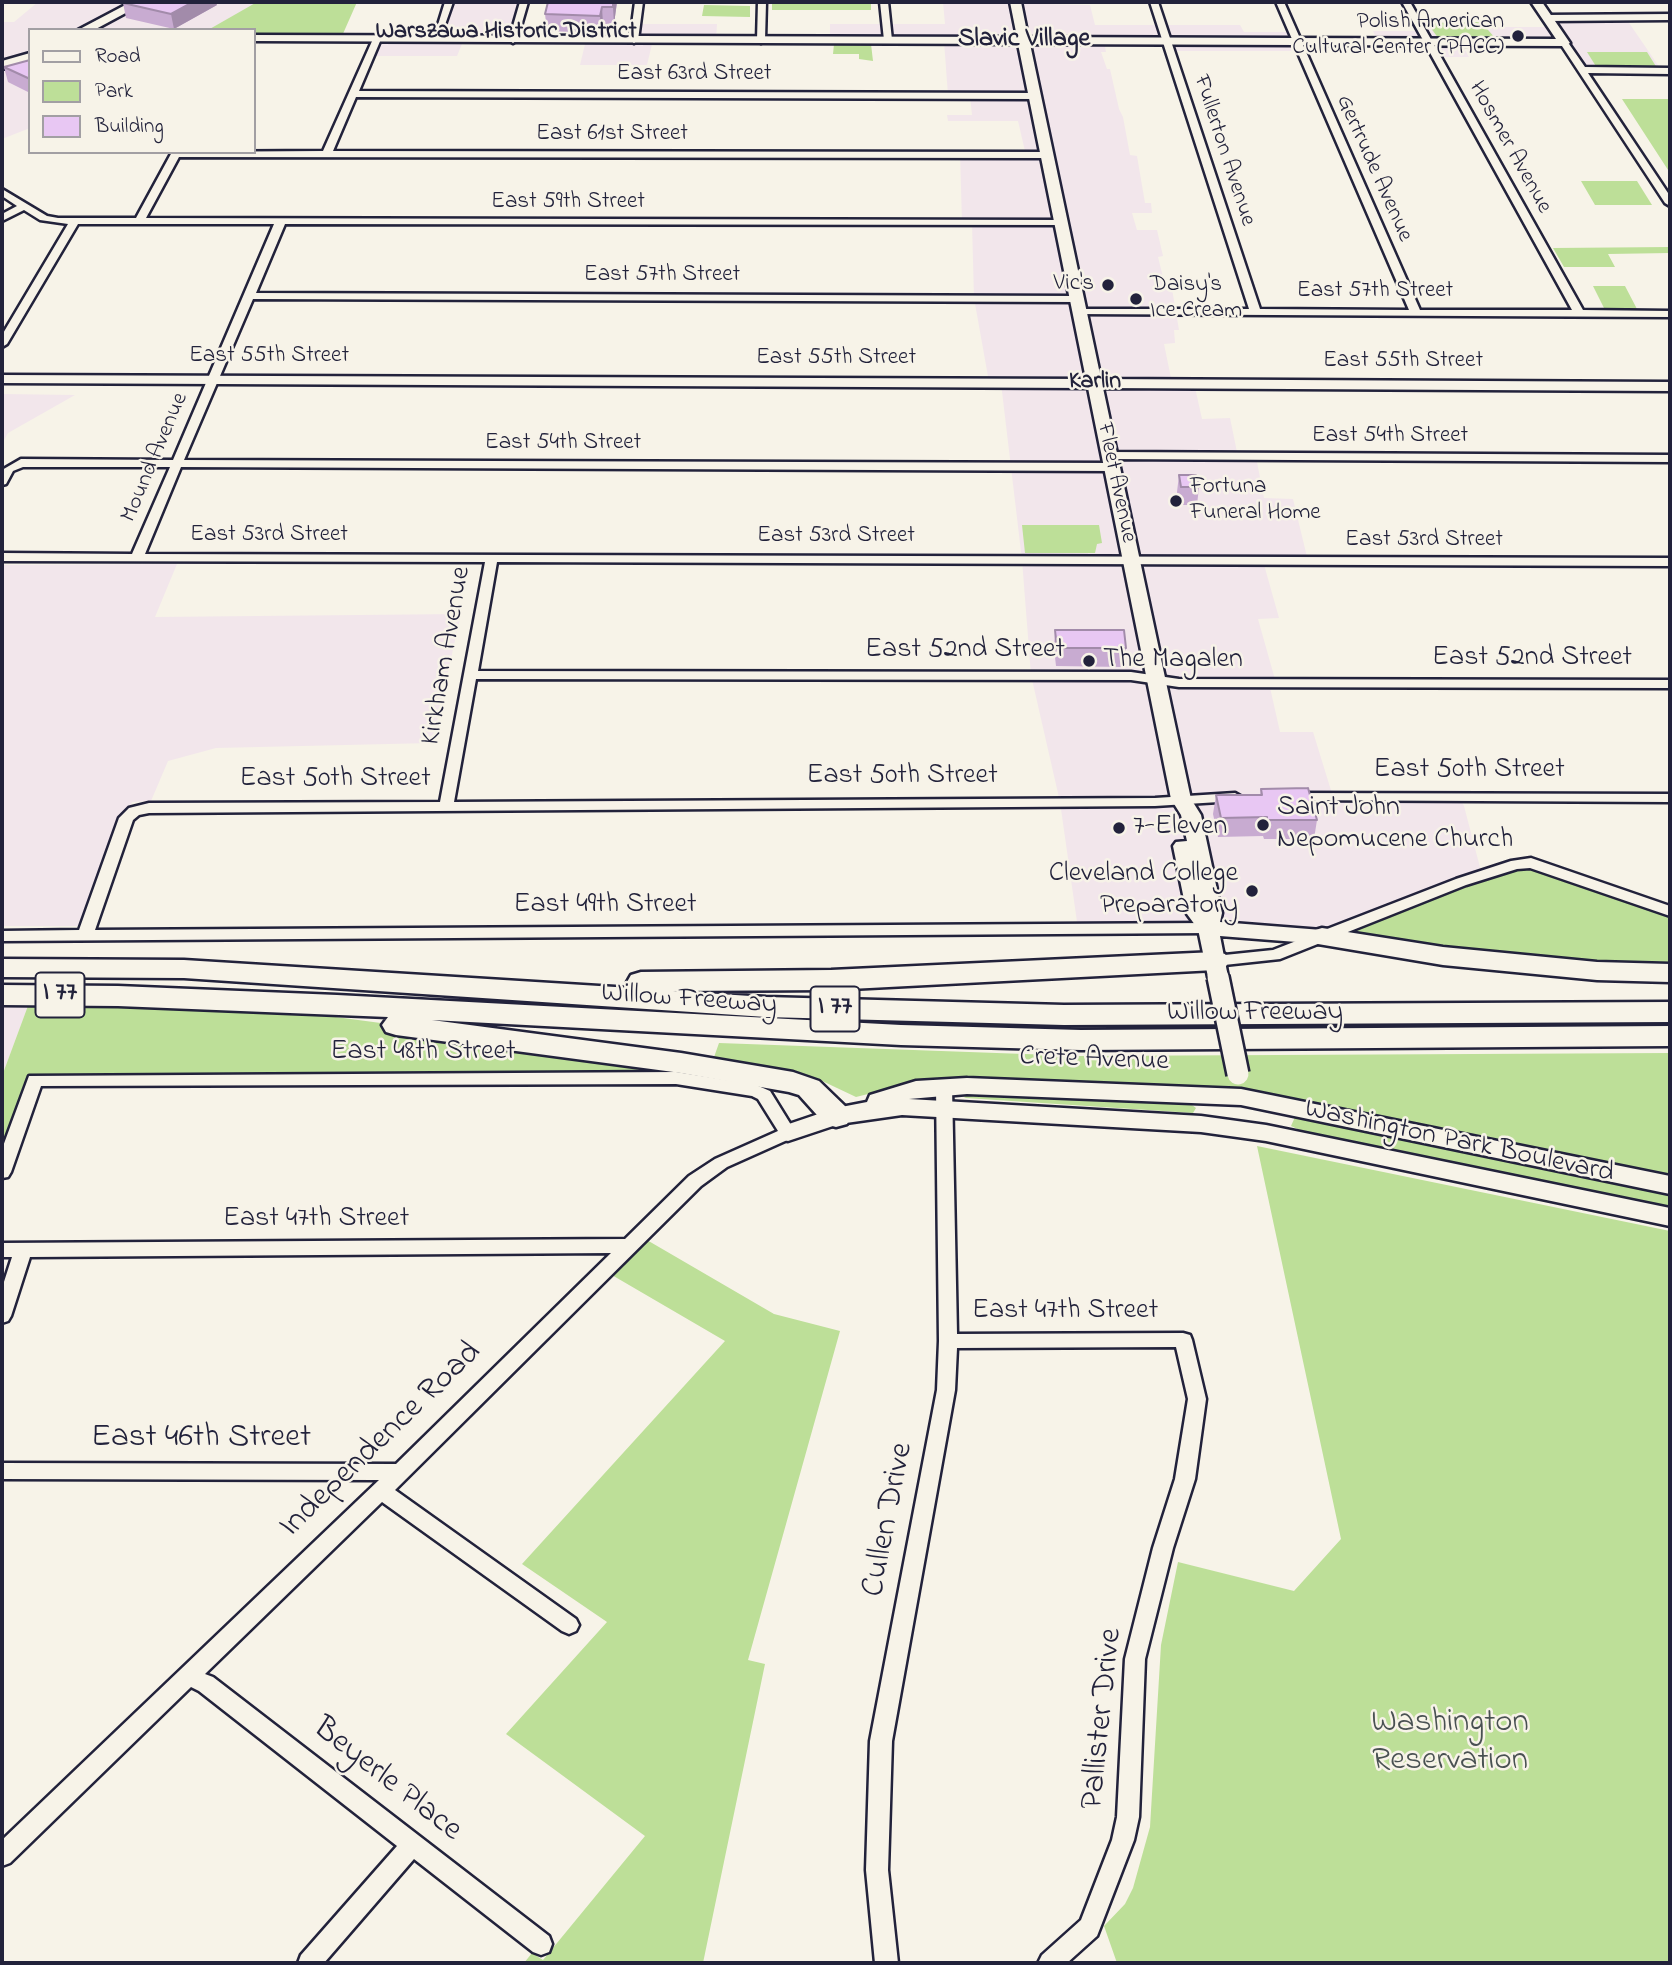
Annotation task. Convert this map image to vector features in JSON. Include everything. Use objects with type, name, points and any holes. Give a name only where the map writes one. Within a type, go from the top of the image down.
[{"type":"highway","points":[[1322,937],[1443,956],[1597,971],[1670,973]]},
{"type":"highway","name":"Willow Freeway","points":[[2,968],[184,969],[766,1007],[1064,1015],[1670,1012]]},
{"type":"highway","points":[[404,983],[831,981],[1217,969]]},
{"type":"highway","name":"Willow Freeway","points":[[2,995],[118,996],[364,1006],[812,1032],[1067,1039],[1670,1036]]},
{"type":"highway","points":[[223,1002],[619,1054],[793,1082],[809,1088],[836,1116]]},
{"type":"main road","points":[[88,28],[139,2]]},
{"type":"main road","points":[[2,65],[28,58]]},
{"type":"street","points":[[436,39],[449,2]]},
{"type":"street","points":[[513,40],[524,2]]},
{"type":"street","points":[[634,40],[639,2]]},
{"type":"street","points":[[761,40],[762,2]]},
{"type":"street","points":[[884,2],[888,40]]},
{"type":"street","name":"Fleet Avenue","points":[[1015,2],[1181,799],[1177,815],[1197,914],[1208,928],[1238,1074],[1241,1097],[1237,1128]]},
{"type":"street","name":"Fullerton Avenue","points":[[1154,2],[1256,313]]},
{"type":"street","name":"Gertrude Avenue","points":[[1280,2],[1416,313]]},
{"type":"street","name":"Hosmer Avenue","points":[[1406,2],[1579,313]]},
{"type":"street","points":[[1537,2],[1670,203]]},
{"type":"street","points":[[1548,18],[1670,17]]},
{"type":"street","points":[[256,38],[1564,43]]},
{"type":"street","points":[[327,154],[377,39]]},
{"type":"street","points":[[1582,70],[1670,71]]},
{"type":"street","name":"East 63rd Street","points":[[353,94],[1035,96]]},
{"type":"street","points":[[139,221],[175,154]]},
{"type":"street","name":"East 61st Street","points":[[256,154],[1047,155]]},
{"type":"street","name":"East 59th Street","points":[[2,192],[44,218],[75,221],[1061,223]]},
{"type":"street","points":[[2,218],[24,206]]},
{"type":"street","points":[[2,344],[75,221]]},
{"type":"street","name":"Mound Avenue","points":[[137,557],[281,221]]},
{"type":"street","name":"East 57th Street","points":[[248,296],[1077,305],[1256,313],[1670,314]]},
{"type":"street","name":"East 55th Street","points":[[2,379],[1670,386]]},
{"type":"street","name":"East 54th Street","points":[[2,481],[13,465],[1670,459]]},
{"type":"street","name":"East 53rd Street","points":[[2,557],[1670,562]]},
{"type":"street","name":"Kirkham Avenue","points":[[446,806],[492,557]]},
{"type":"street","name":"East 52nd Street","points":[[469,675],[1036,675],[1131,676],[1179,683],[1670,684]]},
{"type":"street","name":"East 50th Street","points":[[85,936],[126,818],[134,811],[149,808],[1155,802],[1256,797]]},
{"type":"street","name":"East 50th Street","points":[[1282,797],[1670,798]]},
{"type":"street","points":[[1217,969],[1275,956],[1516,864],[1531,863],[1670,911]]},
{"type":"street","points":[[1208,928],[1322,937]]},
{"type":"street","name":"East 49th Street","points":[[2,936],[1208,928]]},
{"type":"street","name":"East 48th Street","points":[[2,1172],[35,1080],[676,1078],[756,1091],[764,1095],[789,1133]]},
{"type":"street","name":"Crete Avenue","points":[[943,1098],[1241,1097]]},
{"type":"street","name":"Washington Park Boulevard","points":[[1241,1097],[1670,1185]]},
{"type":"street","name":"Independence Road","points":[[2,1855],[400,1472],[695,1181],[721,1163],[836,1116],[943,1098]]},
{"type":"street","name":"Crete Avenue","points":[[943,1098],[1237,1128]]},
{"type":"street","name":"Cullen Drive","points":[[886,1963],[877,1870],[881,1741],[946,1390],[948,1341],[943,1098]]},
{"type":"street","name":"Washington Park Boulevard","points":[[1237,1128],[1670,1217]]},
{"type":"street","name":"East 47th Street","points":[[2,1250],[630,1246]]},
{"type":"street","points":[[2,1316],[23,1249]]},
{"type":"street","name":"East 47th Street","points":[[948,1341],[1183,1340]]},
{"type":"street","name":"Pallister Drive","points":[[1050,1963],[1089,1928],[1123,1840],[1128,1817],[1135,1659],[1163,1548],[1185,1479],[1197,1399],[1183,1340]]},
{"type":"street","name":"East 46th Street","points":[[2,1471],[400,1472]]},
{"type":"street","points":[[380,1490],[569,1625]]},
{"type":"street","name":"Beyerle Place","points":[[187,1676],[206,1684],[541,1944]]},
{"type":"street","points":[[309,1963],[413,1844]]},
{"type":"shaded area","points":[[38,2],[357,2],[256,35],[256,28],[28,28],[28,129],[2,139],[2,22],[14,22]]},
{"type":"shaded area","points":[[449,2],[524,2],[513,40],[464,39],[457,56],[370,56],[377,39],[436,39]]},
{"type":"shaded area","points":[[943,2],[1090,5],[1095,25],[1240,25],[1244,32],[1294,32],[1300,51],[1170,51],[1167,41],[1104,41],[1106,52],[1101,52],[1107,69],[1110,69],[1130,155],[1137,156],[1145,203],[1151,203],[1152,213],[1132,213],[1137,230],[1157,230],[1163,256],[1158,257],[1166,289],[1172,289],[1179,330],[1174,330],[1175,343],[1164,344],[1172,383],[1194,383],[1202,419],[1230,418],[1238,457],[1256,457],[1264,498],[1293,499],[1308,561],[1263,561],[1279,618],[1258,619],[1276,683],[1269,683],[1280,732],[1313,732],[1333,797],[1460,798],[1464,806],[1482,875],[1362,940],[1297,930],[1078,929],[1060,802],[1031,675],[1022,560],[1001,383],[989,382],[974,298],[972,223],[962,223],[960,152],[1025,151],[1018,121],[948,121],[947,115],[972,115],[970,96],[948,95],[944,41],[830,40],[830,24],[945,24]]},
{"type":"shaded area","points":[[1625,17],[1662,71],[1582,70],[1564,43],[1461,43],[1469,57],[1436,57],[1428,42],[1378,42],[1373,31],[1422,31],[1417,22],[1487,22],[1490,27],[1552,27],[1547,18]]},
{"type":"shaded area","points":[[636,24],[717,24],[716,40],[653,40],[647,65],[580,65],[586,40],[634,40]]},
{"type":"shaded area","points":[[2,394],[75,395],[8,433],[2,444]]},
{"type":"shaded area","points":[[177,564],[155,617],[461,614],[432,743],[216,748],[168,761],[151,801],[132,802],[89,926],[2,926],[2,565]]},
{"type":"shaded area","points":[[2,995],[32,995],[2,1076]]},
{"type":"green space","points":[[257,2],[357,2],[342,36],[256,36],[256,28],[212,28]]},
{"type":"green space","points":[[772,2],[871,2],[871,10],[772,10]]},
{"type":"green space","points":[[704,5],[750,6],[750,17],[702,16]]},
{"type":"green space","points":[[1481,22],[1496,39],[1439,39],[1427,23]]},
{"type":"green space","points":[[834,44],[871,44],[873,61],[859,59],[859,54],[833,54]]},
{"type":"green space","points":[[1587,52],[1647,52],[1657,68],[1597,68]]},
{"type":"green space","points":[[1622,99],[1670,99],[1670,173]]},
{"type":"green space","points":[[1581,181],[1637,181],[1652,205],[1595,205]]},
{"type":"green space","points":[[1670,247],[1670,253],[1608,254],[1615,267],[1564,267],[1553,248]]},
{"type":"green space","points":[[1593,286],[1625,286],[1637,309],[1604,308]]},
{"type":"green space","points":[[1022,525],[1099,525],[1102,543],[1097,544],[1095,553],[1025,553]]},
{"type":"green space","points":[[1531,863],[1670,911],[1670,973],[1597,971],[1322,937],[1461,882]]},
{"type":"green space","points":[[32,995],[223,1002],[681,1063],[676,1078],[36,1080],[2,1172],[2,1076]]},
{"type":"green space","points":[[719,1043],[1080,1056],[1670,1053],[1670,1185],[1273,1102],[904,1085],[856,1097],[818,1079],[793,1072],[713,1060]]},
{"type":"green space","points":[[962,1090],[1192,1105],[1196,1108],[1193,1113],[966,1098],[959,1095]]},
{"type":"green space","points":[[1295,1117],[1670,1194],[1670,1208],[1310,1135],[1291,1126]]},
{"type":"green space","name":"Washington Reservation","points":[[1257,1146],[1670,1231],[1670,1963],[1117,1963],[1104,1926],[1125,1904],[1133,1888],[1150,1827],[1161,1645],[1178,1562],[1294,1591],[1341,1539]]},
{"type":"green space","points":[[640,1236],[774,1314],[840,1331],[748,1660],[765,1664],[703,1963],[524,1963],[532,1953],[543,1960],[645,1836],[506,1734],[607,1622],[522,1564],[725,1341],[605,1271]]},
{"type":"building","points":[[193,2],[171,14],[123,3]]},
{"type":"building","points":[[548,2],[613,2],[613,7],[602,7],[600,16],[545,14]]},
{"type":"building","points":[[28,61],[28,78],[4,67]]},
{"type":"building","points":[[1179,475],[1196,475],[1199,487],[1181,487]]},
{"type":"building","points":[[1055,630],[1124,630],[1126,648],[1057,648]]},
{"type":"building","points":[[1308,788],[1317,820],[1221,818],[1216,795],[1262,795],[1261,789]]},
{"type":"place","name":"Polish American Cultural Center (PACC)","points":[[1518,36]]},
{"type":"place","name":"Vic's","points":[[1108,285]]},
{"type":"place","name":"Daisy's Ice Cream","points":[[1136,299]]},
{"type":"place","name":"Fortuna Funeral Home","points":[[1176,501]]},
{"type":"place","name":"The Magalen","points":[[1089,661]]},
{"type":"place","name":"Saint John Nepomucene Church","points":[[1263,825]]},
{"type":"place","name":"7-Eleven","points":[[1119,828]]},
{"type":"place","name":"Cleveland College Preparatory","points":[[1252,891]]},
{"type":"district","name":"Warszawa Historic District","points":[[506,33]]},
{"type":"district","name":"Slavic Village","points":[[1024,41]]},
{"type":"district","name":"Karlin","points":[[1095,383]]}]
